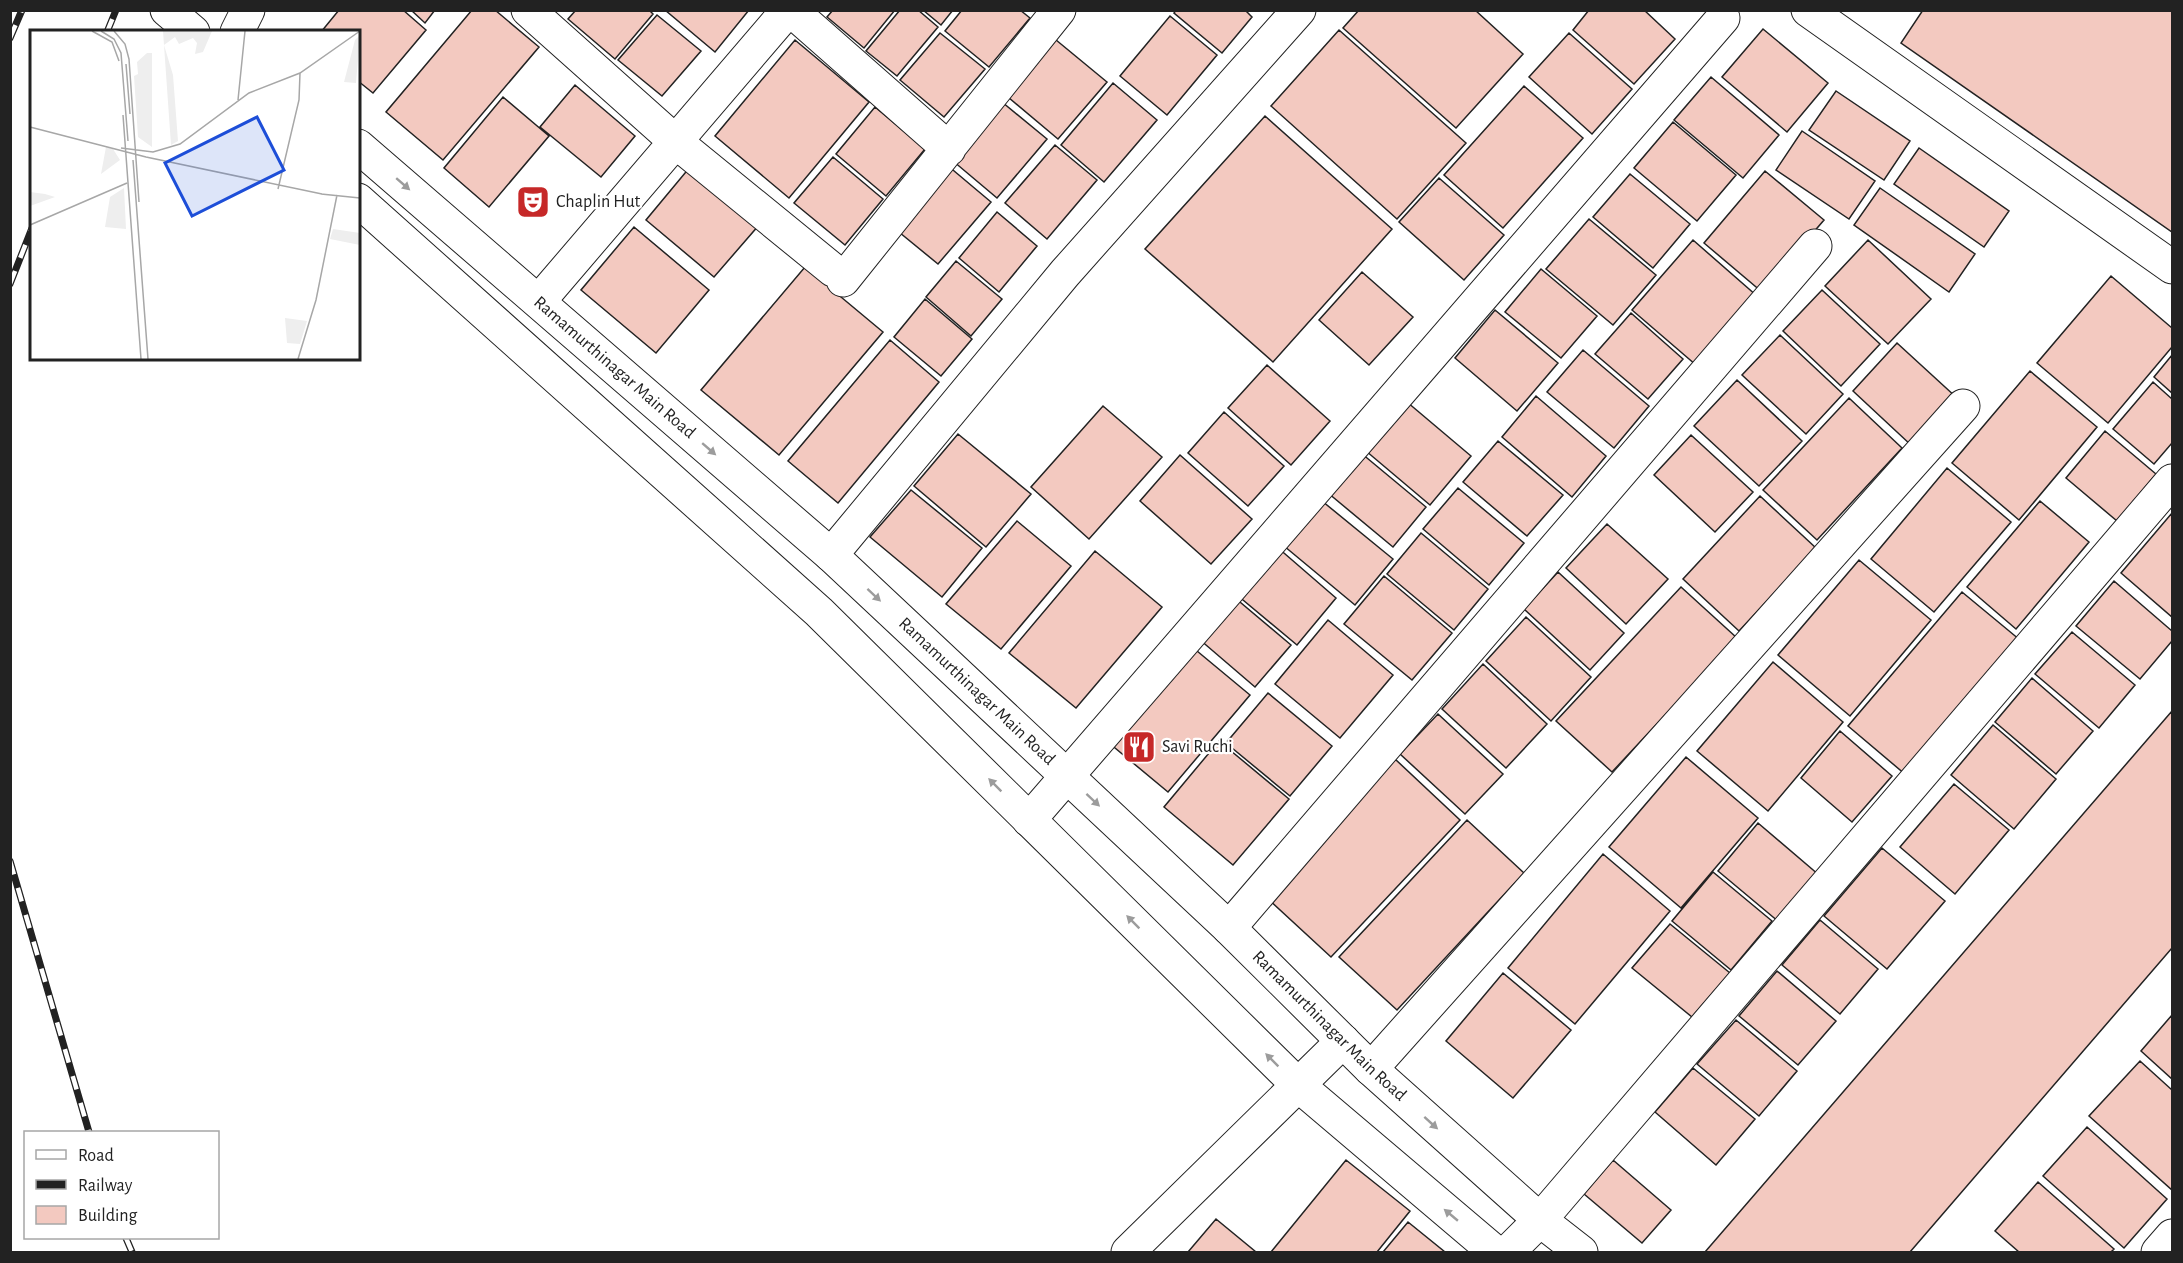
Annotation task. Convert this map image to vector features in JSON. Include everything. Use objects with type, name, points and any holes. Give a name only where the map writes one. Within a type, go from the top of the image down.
[{"type":"street","points":[[528,10],[676,142],[838,275],[949,148],[1058,11]]},
{"type":"street","points":[[539,301],[790,10],[949,148]]},
{"type":"street","points":[[831,555],[1065,273],[1299,10]]},
{"type":"street","points":[[1808,10],[2172,267]]},
{"type":"street","points":[[1029,820],[1723,18]]},
{"type":"street","name":"Ramamurthinagar Main Road","points":[[360,148],[831,555],[1229,928],[1371,1069],[1540,1220],[1581,1252]]},
{"type":"street","points":[[360,202],[819,612],[1298,1085],[1496,1252]]},
{"type":"street","points":[[1229,928],[1815,246]]},
{"type":"street","points":[[1371,1069],[1963,406]]},
{"type":"street","points":[[1508,1252],[1540,1220],[2172,481]]},
{"type":"street","points":[[1128,1252],[1343,1041]]},
{"type":"street","points":[[2158,1252],[2172,1236]]},
{"type":"building","points":[[339,10],[403,10],[426,30],[373,93],[360,83],[360,30],[323,30]]},
{"type":"building","points":[[411,10],[435,10],[425,23]]},
{"type":"building","points":[[472,10],[495,10],[539,47],[443,160],[386,112]]},
{"type":"building","points":[[576,10],[649,10],[653,14],[615,59],[568,19]]},
{"type":"building","points":[[665,10],[749,10],[715,52]]},
{"type":"building","points":[[833,10],[895,10],[864,48],[827,17]]},
{"type":"building","points":[[900,10],[918,10],[938,27],[897,76],[866,51]]},
{"type":"building","points":[[923,10],[953,10],[941,25]]},
{"type":"building","points":[[962,10],[1020,10],[1030,18],[989,67],[945,31]]},
{"type":"building","points":[[1176,10],[1245,10],[1252,17],[1222,53],[1174,13]]},
{"type":"building","points":[[1359,10],[1475,10],[1523,54],[1456,128],[1343,28]]},
{"type":"building","points":[[1589,10],[1644,10],[1675,39],[1634,84],[1573,30]]},
{"type":"building","points":[[1923,10],[2172,10],[2172,232],[1901,43]]},
{"type":"building","points":[[657,15],[701,51],[662,96],[618,60]]},
{"type":"building","points":[[1170,16],[1217,55],[1167,115],[1120,76]]},
{"type":"building","points":[[1763,29],[1828,83],[1787,132],[1722,77]]},
{"type":"building","points":[[1339,30],[1466,143],[1397,219],[1271,106]]},
{"type":"building","points":[[940,33],[985,69],[944,117],[900,80]]},
{"type":"building","points":[[1569,33],[1632,89],[1592,134],[1529,77]]},
{"type":"building","points":[[1050,35],[1107,82],[1058,139],[1002,92]]},
{"type":"building","points":[[795,40],[869,102],[789,198],[715,136]]},
{"type":"building","points":[[1711,77],[1779,135],[1743,178],[1674,120]]},
{"type":"building","points":[[1113,83],[1157,120],[1104,182],[1061,145]]},
{"type":"building","points":[[575,85],[635,136],[601,177],[540,127]]},
{"type":"building","points":[[1524,86],[1583,138],[1503,228],[1444,175]]},
{"type":"building","points":[[1836,91],[1910,141],[1884,180],[1809,130]]},
{"type":"building","points":[[503,97],[549,136],[489,207],[444,168]]},
{"type":"building","points":[[1002,102],[1047,139],[997,198],[953,161]]},
{"type":"building","points":[[875,107],[925,149],[886,196],[836,154]]},
{"type":"building","points":[[1265,116],[1392,229],[1273,362],[1145,249]]},
{"type":"building","points":[[1673,122],[1736,175],[1697,221],[1634,168]]},
{"type":"building","points":[[1802,131],[1875,181],[1849,219],[1776,170]]},
{"type":"building","points":[[1055,145],[1097,180],[1047,239],[1005,203]]},
{"type":"building","points":[[1919,148],[2009,211],[1984,247],[1894,184]]},
{"type":"building","points":[[833,157],[883,199],[845,245],[794,203]]},
{"type":"building","points":[[947,165],[991,202],[938,264],[894,228]]},
{"type":"building","points":[[690,167],[759,225],[714,277],[646,220]]},
{"type":"building","points":[[1765,171],[1824,220],[1762,292],[1704,243]]},
{"type":"building","points":[[1630,174],[1690,224],[1653,268],[1593,217]]},
{"type":"building","points":[[1439,178],[1504,235],[1464,280],[1399,222]]},
{"type":"building","points":[[1880,188],[1975,254],[1949,292],[1854,225]]},
{"type":"building","points":[[997,212],[1037,246],[999,292],[959,258]]},
{"type":"building","points":[[1589,219],[1656,275],[1613,325],[1546,269]]},
{"type":"building","points":[[634,227],[709,290],[656,353],[581,290]]},
{"type":"building","points":[[1693,240],[1757,296],[1696,365],[1632,310]]},
{"type":"building","points":[[1868,240],[1931,299],[1888,344],[1825,286]]},
{"type":"building","points":[[956,261],[1002,299],[971,336],[926,297]]},
{"type":"building","points":[[805,267],[883,332],[779,455],[701,390]]},
{"type":"building","points":[[1541,269],[1597,316],[1561,358],[1505,312]]},
{"type":"building","points":[[1362,272],[1413,317],[1369,365],[1319,320]]},
{"type":"building","points":[[2111,276],[2172,328],[2172,347],[2108,423],[2037,363]]},
{"type":"building","points":[[1822,290],[1880,344],[1841,386],[1783,331]]},
{"type":"building","points":[[925,299],[972,339],[941,376],[894,337]]},
{"type":"building","points":[[1495,310],[1558,363],[1517,411],[1455,358]]},
{"type":"building","points":[[1631,313],[1683,359],[1648,399],[1595,354]]},
{"type":"building","points":[[1780,335],[1843,394],[1806,434],[1742,375]]},
{"type":"building","points":[[890,340],[939,382],[838,503],[788,461]]},
{"type":"building","points":[[1897,343],[1957,398],[1912,446],[1853,391]]},
{"type":"building","points":[[1583,350],[1649,406],[1614,448],[1547,392]]},
{"type":"building","points":[[2172,355],[2172,393],[2154,377]]},
{"type":"building","points":[[1267,365],[1330,421],[1291,465],[1228,408]]},
{"type":"building","points":[[2030,371],[2097,427],[2019,520],[1952,463]]},
{"type":"building","points":[[1737,380],[1802,441],[1759,486],[1694,426]]},
{"type":"building","points":[[2153,382],[2172,399],[2172,443],[2154,464],[2113,429]]},
{"type":"building","points":[[1536,396],[1606,456],[1572,497],[1502,437]]},
{"type":"building","points":[[1849,398],[1902,448],[1817,540],[1763,490]]},
{"type":"building","points":[[1407,402],[1471,456],[1430,505],[1366,451]]},
{"type":"building","points":[[1103,406],[1162,457],[1089,539],[1031,487]]},
{"type":"building","points":[[1224,412],[1284,466],[1248,506],[1188,453]]},
{"type":"building","points":[[2105,431],[2156,474],[2117,521],[2066,478]]},
{"type":"building","points":[[958,434],[1031,494],[986,547],[914,486]]},
{"type":"building","points":[[1691,435],[1753,492],[1715,532],[1654,475]]},
{"type":"building","points":[[1498,441],[1563,495],[1527,536],[1463,482]]},
{"type":"building","points":[[1361,453],[1426,507],[1393,547],[1328,493]]},
{"type":"building","points":[[1180,455],[1252,519],[1211,564],[1140,501]]},
{"type":"building","points":[[1947,468],[2011,522],[1934,612],[1871,559]]},
{"type":"building","points":[[1458,488],[1524,543],[1489,585],[1423,529]]},
{"type":"building","points":[[911,490],[982,548],[942,597],[870,537]]},
{"type":"building","points":[[1760,496],[1816,548],[1739,631],[1683,579]]},
{"type":"building","points":[[1322,501],[1393,559],[1355,605],[1284,546]]},
{"type":"building","points":[[2040,501],[2089,542],[2016,629],[1967,587]]},
{"type":"building","points":[[2172,513],[2172,617],[2121,573]]},
{"type":"building","points":[[1017,521],[1071,566],[1001,649],[946,604]]},
{"type":"building","points":[[1607,524],[1668,579],[1626,624],[1566,568]]},
{"type":"building","points":[[1421,533],[1488,589],[1454,630],[1387,574]]},
{"type":"building","points":[[1277,547],[1336,598],[1297,645],[1237,595]]},
{"type":"building","points":[[1095,551],[1162,607],[1076,708],[1009,653]]},
{"type":"building","points":[[1859,560],[1931,620],[1850,716],[1778,655]]},
{"type":"building","points":[[1558,572],[1624,633],[1590,670],[1524,609]]},
{"type":"building","points":[[1384,576],[1452,633],[1412,680],[1344,624]]},
{"type":"building","points":[[2114,581],[2172,631],[2172,641],[2140,679],[2076,626]]},
{"type":"building","points":[[1681,587],[1737,638],[1612,772],[1556,721]]},
{"type":"building","points":[[1962,592],[2020,640],[1906,775],[1848,726]]},
{"type":"building","points":[[1234,597],[1291,645],[1255,687],[1199,639]]},
{"type":"building","points":[[1526,617],[1591,677],[1551,721],[1486,661]]},
{"type":"building","points":[[1328,620],[1393,675],[1340,738],[1275,684]]},
{"type":"building","points":[[2072,632],[2135,685],[2099,728],[2035,674]]},
{"type":"building","points":[[1191,646],[1250,695],[1168,792],[1109,743]]},
{"type":"building","points":[[1773,662],[1843,722],[1768,811],[1697,751]]},
{"type":"building","points":[[1483,664],[1547,724],[1506,768],[1442,709]]},
{"type":"building","points":[[2032,678],[2093,731],[2056,774],[1995,722]]},
{"type":"building","points":[[1268,693],[1332,746],[1290,796],[1226,743]]},
{"type":"building","points":[[2172,711],[2172,948],[1910,1252],[1705,1252]]},
{"type":"building","points":[[1438,714],[1503,774],[1465,814],[1400,754]]},
{"type":"building","points":[[1993,725],[2056,779],[2014,829],[1951,775]]},
{"type":"building","points":[[1840,731],[1892,776],[1852,822],[1801,778]]},
{"type":"building","points":[[1219,741],[1289,799],[1233,865],[1164,807]]},
{"type":"building","points":[[1686,757],[1758,818],[1681,908],[1609,847]]},
{"type":"building","points":[[1395,759],[1460,820],[1331,957],[1266,897]]},
{"type":"building","points":[[1954,784],[2009,830],[1955,894],[1900,847]]},
{"type":"building","points":[[1467,820],[1524,873],[1397,1010],[1339,957]]},
{"type":"building","points":[[1758,823],[1819,875],[1779,922],[1718,871]]},
{"type":"building","points":[[1882,848],[1945,901],[1887,969],[1824,916]]},
{"type":"building","points":[[1603,854],[1670,911],[1575,1024],[1508,968]]},
{"type":"building","points":[[1713,872],[1772,921],[1731,970],[1672,921]]},
{"type":"building","points":[[1820,920],[1878,969],[1840,1014],[1782,965]]},
{"type":"building","points":[[1670,924],[1730,973],[1692,1017],[1632,968]]},
{"type":"building","points":[[1777,971],[1836,1021],[1798,1065],[1739,1016]]},
{"type":"building","points":[[1503,973],[1571,1030],[1513,1098],[1446,1041]]},
{"type":"building","points":[[2172,1015],[2172,1079],[2141,1051]]},
{"type":"building","points":[[1736,1020],[1797,1071],[1759,1116],[1697,1064]]},
{"type":"building","points":[[2140,1061],[2172,1090],[2172,1190],[2089,1116]]},
{"type":"building","points":[[1693,1068],[1755,1119],[1716,1165],[1655,1112]]},
{"type":"building","points":[[2087,1127],[2167,1199],[2124,1248],[2043,1176]]},
{"type":"building","points":[[1346,1160],[1410,1211],[1377,1252],[1271,1252]]},
{"type":"building","points":[[1613,1160],[1671,1210],[1642,1243],[1584,1194]]},
{"type":"building","points":[[2038,1182],[2114,1249],[2111,1252],[2019,1252],[1995,1231]]},
{"type":"building","points":[[1216,1219],[1256,1252],[1188,1252]]},
{"type":"building","points":[[1408,1222],[1445,1252],[1383,1252]]},
{"type":"railway","points":[[10,38],[22,10]]},
{"type":"railway","points":[[108,30],[116,10]]},
{"type":"railway","points":[[10,284],[30,233]]},
{"type":"railway","points":[[10,861],[89,1131]]},
{"type":"railway","points":[[126,1239],[132,1252]]},
{"type":"place","name":"Chaplin Hut","points":[[533,202]]},
{"type":"place","name":"Savi Ruchi","points":[[1139,747]]}]
